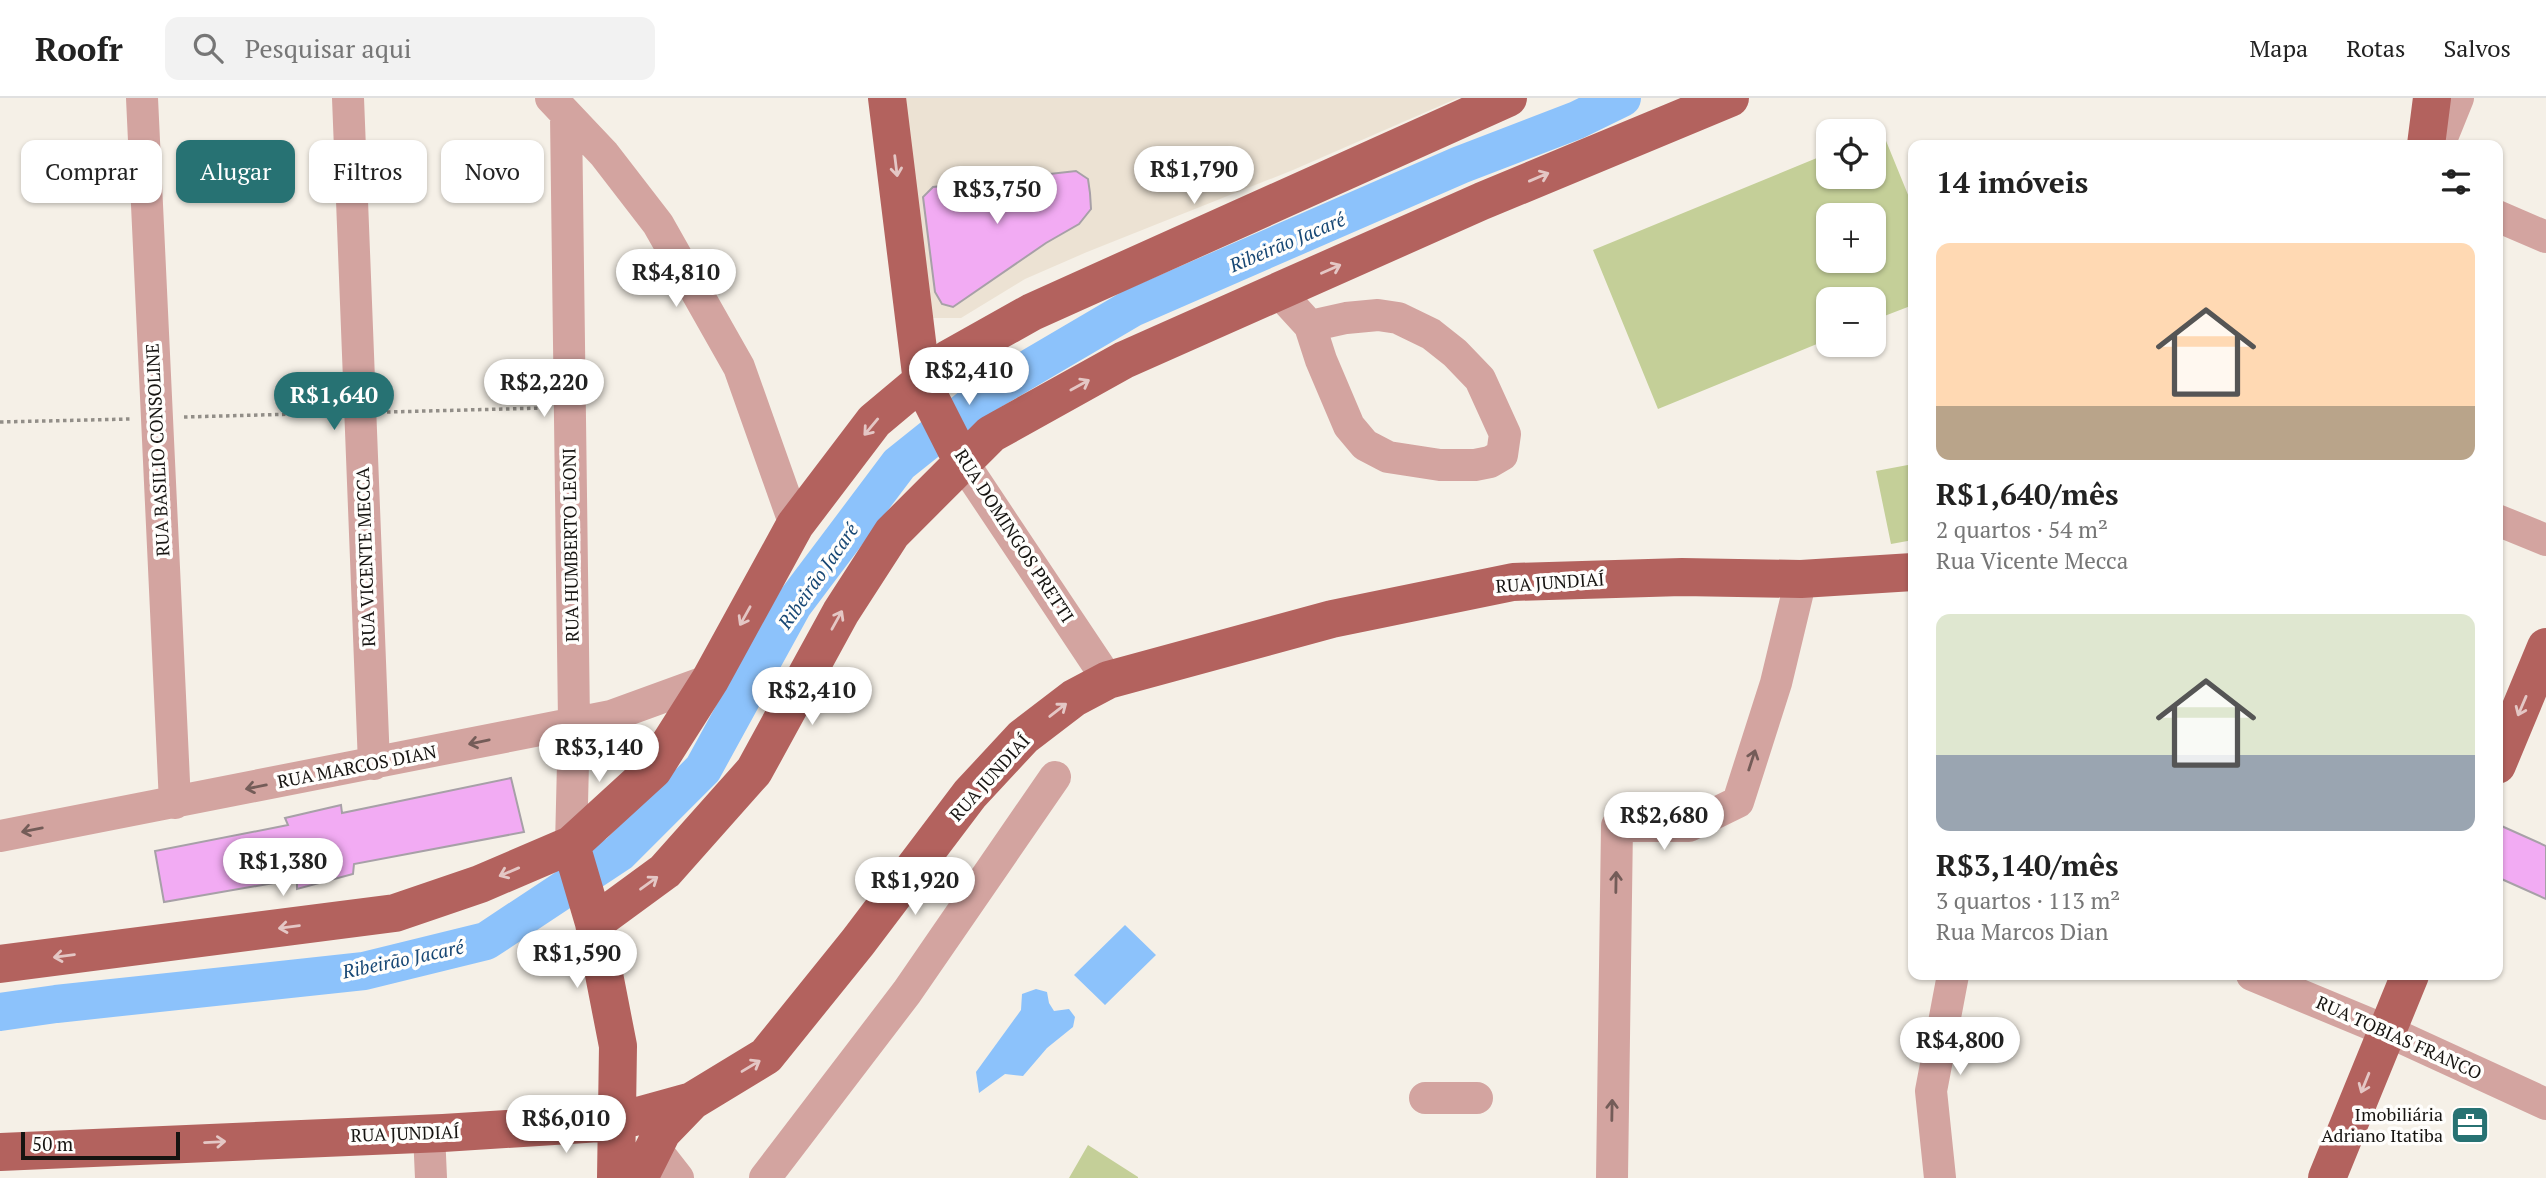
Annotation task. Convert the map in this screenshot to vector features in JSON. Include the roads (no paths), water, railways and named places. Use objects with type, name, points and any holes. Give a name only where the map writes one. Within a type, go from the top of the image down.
[{"type":"main road","name":"RUA DOMINGOS PRETTI","points":[[887,98],[925,387],[959,455]]},
{"type":"main road","points":[[0,964],[396,913],[575,854],[653,770],[710,680],[795,525],[874,421],[925,387],[948,359],[1032,312],[1508,98]]},
{"type":"main road","points":[[592,916],[665,871],[754,771],[841,612],[892,533],[959,455],[991,434],[1124,360],[1482,201],[1730,98]]},
{"type":"main road","points":[[2427,140],[2432,98]]},
{"type":"main road","name":"RUA JUNDIAÍ","points":[[0,1152],[617,1122],[692,1101],[766,1056],[858,942],[970,794],[1023,737],[1074,698],[1108,680],[1332,619],[1513,582],[1682,577],[1801,579],[1908,572]]},
{"type":"main road","points":[[2503,751],[2546,647]]},
{"type":"main road","points":[[575,854],[592,916],[618,1046],[616,1178]]},
{"type":"main road","points":[[2327,1178],[2408,980]]},
{"type":"main road","points":[[618,1046],[637,1081],[648,1090],[663,1098],[692,1101]]},
{"type":"main road","points":[[646,1162],[662,1132],[692,1101]]},
{"type":"street","name":"RUA BASILIO CONSOLINE","points":[[142,98],[175,803]]},
{"type":"street","name":"RUA VICENTE MECCA","points":[[348,98],[374,764]]},
{"type":"street","points":[[2441,140],[2458,98]]},
{"type":"street","points":[[558,107],[604,154],[657,224],[732,355],[795,525]]},
{"type":"street","name":"RUA HUMBERTO LEONI","points":[[558,107],[570,407],[575,854]]},
{"type":"street","points":[[2503,219],[2546,237]]},
{"type":"street","points":[[1279,292],[1310,326],[1321,360],[1349,426],[1364,445],[1388,457],[1440,465],[1475,465],[1502,455],[1505,434],[1480,379],[1455,353],[1431,334],[1398,318],[1378,315],[1346,318],[1310,326]]},
{"type":"street","name":"RUA DOMINGOS PRETTI","points":[[959,455],[1108,680]]},
{"type":"street","points":[[2503,522],[2546,540]]},
{"type":"street","points":[[1612,1178],[1618,826],[1689,826],[1738,802],[1776,683],[1801,579]]},
{"type":"street","name":"RUA MARCOS DIAN","points":[[0,836],[611,716],[710,680]]},
{"type":"street","points":[[765,1178],[907,992],[1055,777]]},
{"type":"street","points":[[1940,1178],[1931,1091],[1952,980]]},
{"type":"street","name":"RUA TOBIAS FRANCO","points":[[2264,980],[2387,1031],[2546,1104]]},
{"type":"street","points":[[1425,1098],[1477,1098]]},
{"type":"street","points":[[429,1133],[431,1178]]},
{"type":"street","points":[[646,1162],[678,1178]]},
{"type":"water","points":[[1125,925],[1156,955],[1105,1005],[1074,975]]},
{"type":"water","points":[[1036,989],[1047,992],[1054,1011],[1069,1009],[1075,1017],[1073,1027],[1047,1048],[1023,1076],[1005,1074],[979,1093],[976,1072],[1021,1010],[1022,994]]},
{"type":"waterway","name":"Ribeirão Jacaré","points":[[0,1012],[364,971],[486,941],[619,853],[703,769],[793,605],[899,464],[989,392],[1132,308],[1460,165],[1577,120],[1622,98]]},
{"type":"place","name":"Imobiliária Adriano Itatiba","points":[[2470,1125]]}]
